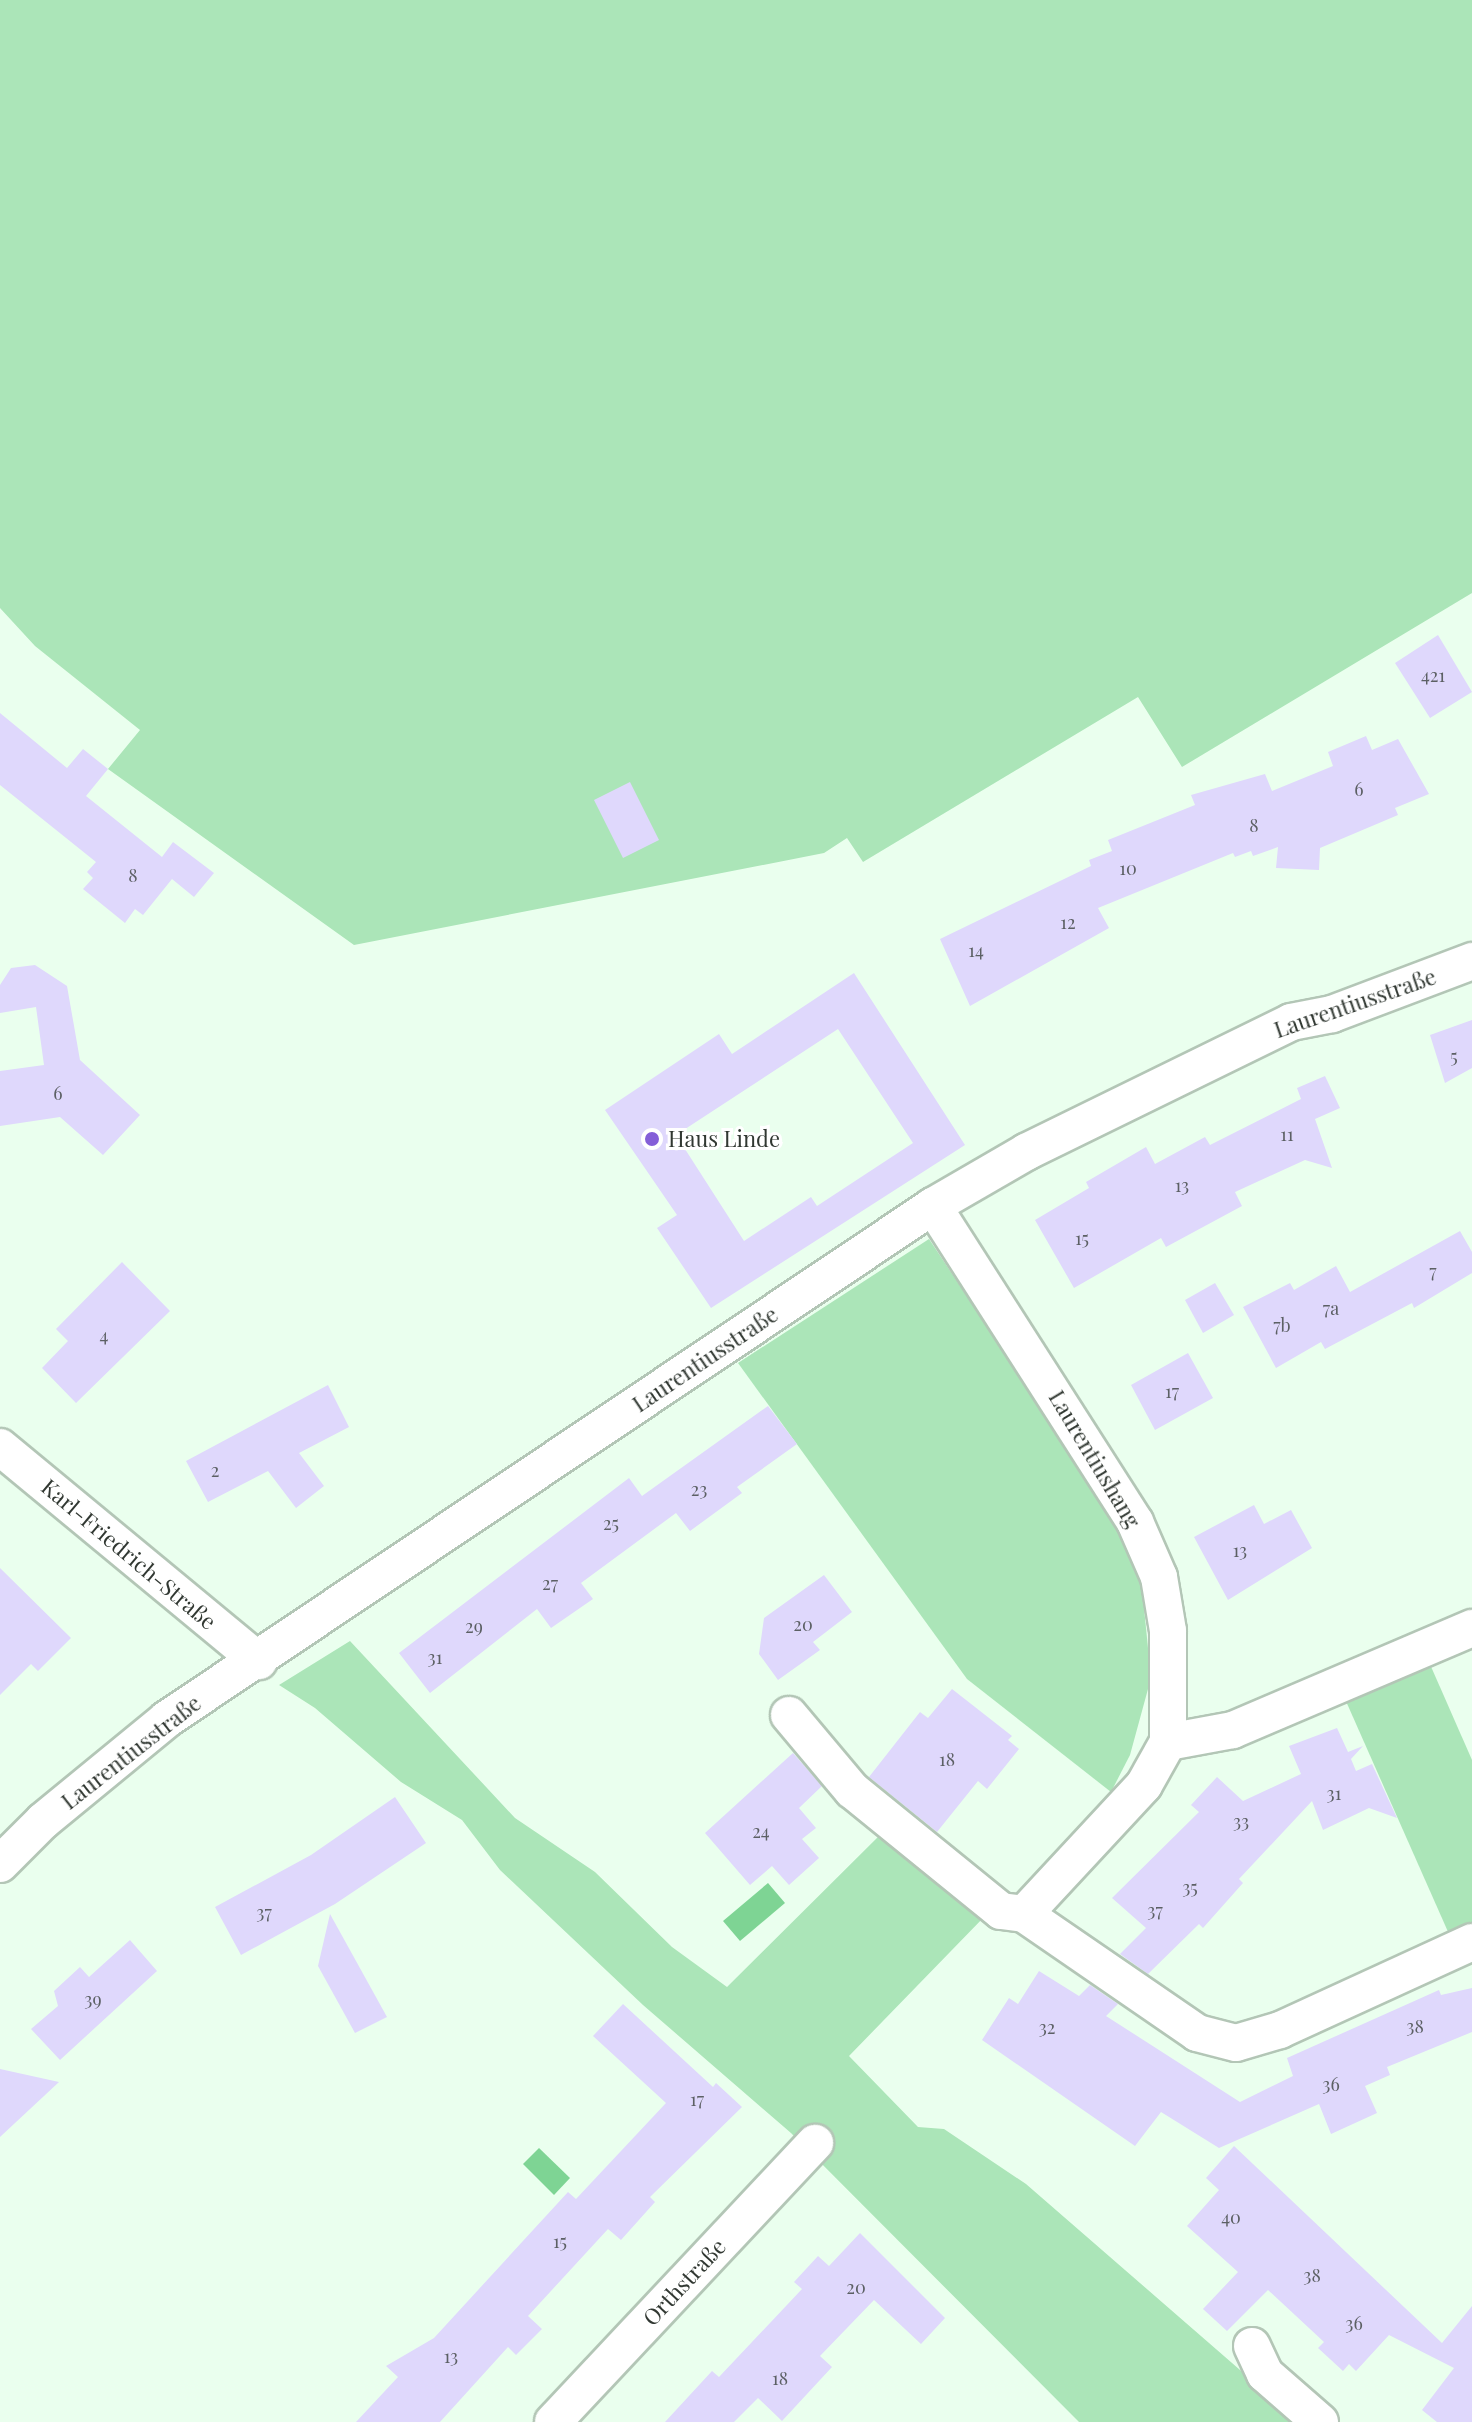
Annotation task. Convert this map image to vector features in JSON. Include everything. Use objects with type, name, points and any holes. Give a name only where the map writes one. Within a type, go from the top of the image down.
[{"type":"street","name":"Laurentiusstraße","points":[[0,1864],[43,1821],[167,1719],[259,1661],[933,1206],[1026,1152],[1291,1022],[1332,1014],[1472,961]]},
{"type":"street","name":"Laurentiushang","points":[[933,1206],[1135,1522],[1159,1577],[1168,1631],[1168,1742],[1144,1785],[1024,1914]]},
{"type":"street","name":"Karl-Friedrich-Straße","points":[[0,1447],[259,1661]]},
{"type":"street","points":[[1168,1742],[1233,1730],[1472,1628]]},
{"type":"street","points":[[789,1715],[852,1790],[1001,1911],[1024,1914],[1197,2033],[1236,2043],[1280,2030],[1472,1942]]},
{"type":"street","name":"Orthstraße","points":[[553,2422],[815,2143]]},
{"type":"street","points":[[1252,2346],[1265,2374],[1320,2422]]},
{"type":"shaded area","points":[[0,0],[1472,0],[1472,593],[1182,767],[1138,697],[863,862],[847,838],[824,853],[354,945],[108,769],[140,730],[35,646],[0,608]]},
{"type":"shaded area","points":[[929,1239],[1115,1519],[1141,1578],[1151,1678],[1130,1755],[1111,1792],[967,1679],[738,1363]]},
{"type":"shaded area","points":[[350,1641],[515,1818],[595,1872],[672,1947],[727,1987],[882,1833],[985,1916],[849,2056],[918,2127],[944,2129],[1026,2184],[1300,2422],[1079,2422],[791,2133],[643,2005],[500,1870],[462,1820],[401,1782],[315,1708],[279,1685]]},
{"type":"shaded area","points":[[1429,1662],[1472,1760],[1472,1924],[1449,1934],[1345,1699]]},
{"type":"shaded area","points":[[768,1883],[785,1903],[740,1941],[723,1921]]},
{"type":"shaded area","points":[[539,2148],[570,2178],[554,2195],[523,2164]]},
{"type":"building","points":[[1438,635],[1472,692],[1430,718],[1395,663]]},
{"type":"building","points":[[0,713],[67,768],[83,749],[108,769],[86,796],[162,857],[173,842],[214,873],[194,897],[172,879],[143,915],[135,909],[125,923],[83,889],[93,878],[87,872],[96,862],[0,785]]},
{"type":"building","points":[[1366,736],[1372,750],[1398,739],[1429,794],[1395,808],[1398,815],[1320,848],[1319,870],[1276,868],[1278,847],[1253,856],[1251,851],[1235,857],[1233,853],[1098,908],[1109,928],[970,1006],[940,939],[1091,866],[1089,860],[1112,851],[1108,840],[1195,805],[1191,795],[1265,774],[1272,791],[1333,766],[1328,752]]},
{"type":"building","points":[[630,782],[659,840],[623,858],[594,800]]},
{"type":"building","points":[[35,965],[67,986],[80,1060],[140,1115],[103,1155],[60,1117],[0,1126],[0,1071],[44,1065],[36,1007],[0,1013],[0,985],[11,968]]},
{"type":"building","name":"Haus Linde","points":[[854,973],[965,1145],[711,1308],[657,1228],[677,1215],[605,1110],[719,1034],[732,1054]],"holes":[[[838,1029],[913,1143],[817,1206],[811,1197],[744,1241],[676,1135]]]},
{"type":"building","points":[[1472,1020],[1472,1068],[1445,1083],[1430,1035]]},
{"type":"building","points":[[1325,1076],[1340,1108],[1315,1119],[1332,1168],[1305,1160],[1235,1192],[1242,1206],[1166,1247],[1161,1238],[1074,1288],[1035,1220],[1089,1188],[1086,1182],[1146,1147],[1155,1164],[1205,1137],[1210,1145],[1301,1099],[1297,1088]]},
{"type":"building","points":[[1460,1231],[1472,1252],[1472,1273],[1414,1308],[1412,1303],[1325,1349],[1321,1342],[1276,1368],[1243,1307],[1290,1283],[1294,1290],[1336,1266],[1350,1292]]},
{"type":"building","points":[[122,1262],[170,1311],[76,1403],[42,1368],[68,1341],[56,1329]]},
{"type":"building","points":[[1215,1283],[1234,1315],[1203,1333],[1185,1300]]},
{"type":"building","points":[[1188,1353],[1213,1398],[1155,1430],[1131,1385]]},
{"type":"building","points":[[328,1385],[349,1427],[299,1453],[324,1486],[296,1508],[268,1471],[208,1502],[186,1461]]},
{"type":"building","points":[[768,1406],[797,1444],[737,1487],[742,1493],[690,1531],[676,1513],[581,1583],[593,1599],[551,1628],[537,1609],[430,1693],[399,1653],[629,1478],[642,1496]]},
{"type":"building","points":[[1254,1505],[1264,1524],[1291,1510],[1312,1548],[1228,1600],[1194,1537]]},
{"type":"building","points":[[0,1568],[71,1638],[38,1671],[31,1664],[0,1695]]},
{"type":"building","points":[[824,1575],[852,1612],[813,1642],[820,1650],[778,1680],[759,1654],[764,1618]]},
{"type":"building","points":[[952,1689],[1012,1736],[1008,1740],[1019,1749],[987,1789],[978,1781],[937,1832],[869,1777],[920,1712],[928,1718]]},
{"type":"building","points":[[1337,1728],[1348,1752],[1363,1746],[1351,1759],[1356,1771],[1372,1764],[1397,1818],[1369,1808],[1323,1830],[1312,1801],[1239,1879],[1243,1883],[1203,1928],[1199,1924],[1148,1974],[1120,1954],[1146,1928],[1112,1898],[1199,1812],[1191,1805],[1217,1777],[1243,1801],[1301,1774],[1289,1746]]},
{"type":"building","points":[[793,1753],[822,1786],[799,1808],[816,1828],[802,1839],[819,1858],[789,1885],[772,1866],[750,1885],[705,1833]]},
{"type":"building","points":[[395,1797],[426,1843],[335,1904],[241,1955],[215,1907],[311,1855]]},
{"type":"building","points":[[330,1914],[387,2017],[355,2033],[318,1966]]},
{"type":"building","points":[[130,1940],[157,1971],[60,2060],[31,2029],[58,2006],[54,1991],[80,1967],[89,1977]]},
{"type":"building","points":[[1039,1971],[1079,1996],[1090,1985],[1118,2004],[1106,2016],[1240,2102],[1293,2076],[1287,2058],[1439,1990],[1441,1995],[1472,1988],[1472,2032],[1387,2067],[1390,2075],[1365,2086],[1377,2113],[1331,2134],[1319,2104],[1219,2148],[1161,2112],[1135,2146],[982,2040],[1009,1998],[1018,2004]]},
{"type":"building","points":[[623,2004],[713,2087],[716,2083],[742,2107],[650,2197],[655,2202],[621,2240],[608,2229],[528,2316],[542,2329],[516,2355],[508,2347],[440,2422],[356,2422],[398,2377],[386,2366],[434,2338],[568,2192],[576,2199],[666,2103],[593,2036]]},
{"type":"building","points":[[0,2069],[59,2082],[0,2137]]},
{"type":"building","points":[[1234,2146],[1442,2343],[1472,2306],[1472,2422],[1437,2422],[1422,2410],[1454,2368],[1389,2335],[1356,2371],[1349,2364],[1343,2371],[1318,2348],[1324,2342],[1268,2290],[1227,2331],[1203,2309],[1238,2272],[1187,2226],[1219,2190],[1206,2178]]},
{"type":"building","points":[[860,2233],[945,2318],[921,2344],[874,2300],[820,2356],[832,2367],[782,2421],[758,2398],[734,2422],[665,2422],[712,2371],[719,2377],[802,2289],[794,2282],[818,2256],[829,2266]]},
{"type":"place","name":"Haus Linde","points":[[652,1139]]}]
